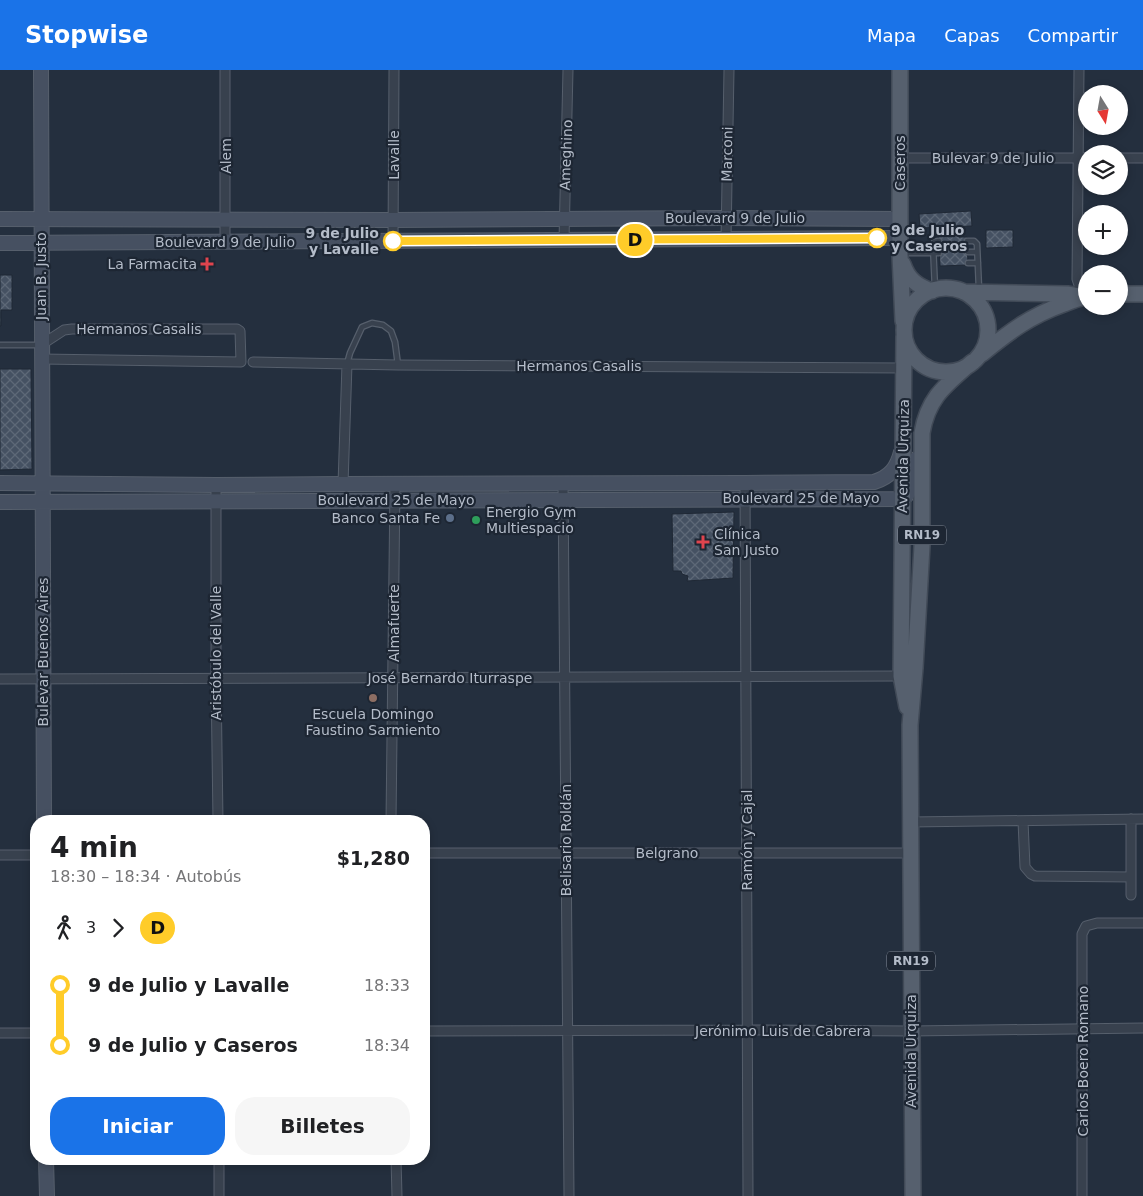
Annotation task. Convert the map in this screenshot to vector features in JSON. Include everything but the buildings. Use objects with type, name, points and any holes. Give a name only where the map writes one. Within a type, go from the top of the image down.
[{"type":"main road","name":"Juan B. Justo","points":[[41,70],[42,482]]},
{"type":"main road","name":"Caseros","points":[[900,70],[900,249],[904,333]]},
{"type":"main road","name":"Boulevard 9 de Julio","points":[[0,219],[900,219]]},
{"type":"main road","name":"Boulevard 9 de Julio","points":[[0,243],[726,239],[900,249]]},
{"type":"main road","name":"Caseros","points":[[900,249],[908,276],[922,288],[934,290]]},
{"type":"main road","points":[[934,290],[951,289],[964,292],[1078,296]]},
{"type":"main road","name":"RN19","points":[[934,290],[921,297],[912,306],[906,317],[904,333],[906,343],[912,355],[922,364],[934,370],[947,372],[960,369],[1006,334],[1030,319],[1060,305],[1078,299]]},
{"type":"main road","name":"RN19","points":[[964,292],[978,304],[985,316],[986,322],[986,341],[981,353],[974,360]]},
{"type":"main road","points":[[1128,294],[1143,294]]},
{"type":"main road","name":"Avenida Urquiza","points":[[904,333],[901,676],[910,725]]},
{"type":"main road","name":"Avenida Urquiza","points":[[913,1196],[910,725],[922,554],[922,433],[934,399],[974,360]]},
{"type":"main road","points":[[903,498],[909,493],[913,485],[917,453],[922,433]]},
{"type":"main road","name":"Boulevard 25 de Mayo","points":[[0,483],[395,485],[874,482],[882,479],[897,467],[904,444]]},
{"type":"main road","name":"Bulevar Buenos Aires","points":[[42,482],[44,815]]},
{"type":"main road","name":"Boulevard 25 de Mayo","points":[[0,502],[903,498]]},
{"type":"main road","points":[[46,1165],[47,1196]]},
{"type":"street","name":"Alem","points":[[225,242],[226,70]]},
{"type":"street","name":"Lavalle","points":[[393,241],[394,70]]},
{"type":"street","name":"Ameghino","points":[[564,240],[568,70]]},
{"type":"street","name":"Marconi","points":[[726,239],[729,70]]},
{"type":"street","points":[[1079,70],[1082,145]]},
{"type":"street","name":"Bulevar 9 de Julio","points":[[900,158],[1078,158]]},
{"type":"street","points":[[1128,158],[1143,158]]},
{"type":"street","points":[[1078,281],[1081,195]]},
{"type":"street","name":"Hermanos Casalis","points":[[72,329],[237,329],[240,331],[241,362],[41,352],[64,330],[72,329]]},
{"type":"street","name":"Hermanos Casalis","points":[[253,362],[398,365],[904,368]]},
{"type":"street","points":[[343,484],[347,364]]},
{"type":"street","name":"Ramón y Cajal","points":[[746,483],[748,1196]]},
{"type":"street","name":"Belisario Roldán","points":[[563,484],[569,1196]]},
{"type":"street","name":"Aristóbulo del Valle","points":[[216,485],[218,815]]},
{"type":"street","name":"Almafuerte","points":[[391,815],[395,485]]},
{"type":"street","name":"José Bernardo Iturraspe","points":[[0,679],[901,676]]},
{"type":"street","points":[[1131,819],[1131,895]]},
{"type":"street","points":[[910,822],[1143,819]]},
{"type":"street","points":[[1023,821],[1024,867],[1030,874],[1036,876],[1131,876]]},
{"type":"street","name":"Belgrano","points":[[430,854],[911,853]]},
{"type":"street","points":[[0,855],[30,855]]},
{"type":"street","name":"Carlos Boero Romano","points":[[1082,1196],[1082,934],[1086,926],[1097,923],[1143,923]]},
{"type":"street","name":"Jerónimo Luis de Cabrera","points":[[430,1031],[911,1031],[1143,1028]]},
{"type":"street","points":[[0,1033],[30,1033]]},
{"type":"street","points":[[219,1165],[219,1196]]},
{"type":"street","points":[[396,1165],[397,1196]]},
{"type":"lane","points":[[934,290],[937,264],[934,242],[938,241]]},
{"type":"lane","points":[[967,241],[976,242],[977,244],[979,292]]},
{"type":"lane","points":[[900,249],[936,253]]},
{"type":"lane","points":[[968,252],[977,252]]},
{"type":"lane","points":[[968,263],[978,263]]},
{"type":"lane","points":[[347,364],[362,327],[372,323],[383,325],[391,331],[395,342],[398,365]]},
{"type":"lane","points":[[0,345],[41,352]]},
{"type":"bus line","name":"D","points":[[393,241],[877,238]]},
{"type":"place","name":"9 de Julio y Caseros","points":[[877,238]]},
{"type":"place","name":"9 de Julio y Lavalle","points":[[393,241]]},
{"type":"place","name":"La Farmacita","points":[[207,264]]},
{"type":"place","name":"Banco Santa Fe","points":[[450,518]]},
{"type":"place","name":"Energio Gym Multiespacio","points":[[476,520]]},
{"type":"place","name":"Clínica San Justo","points":[[703,542]]},
{"type":"place","name":"Escuela Domingo Faustino Sarmiento","points":[[373,698]]}]
